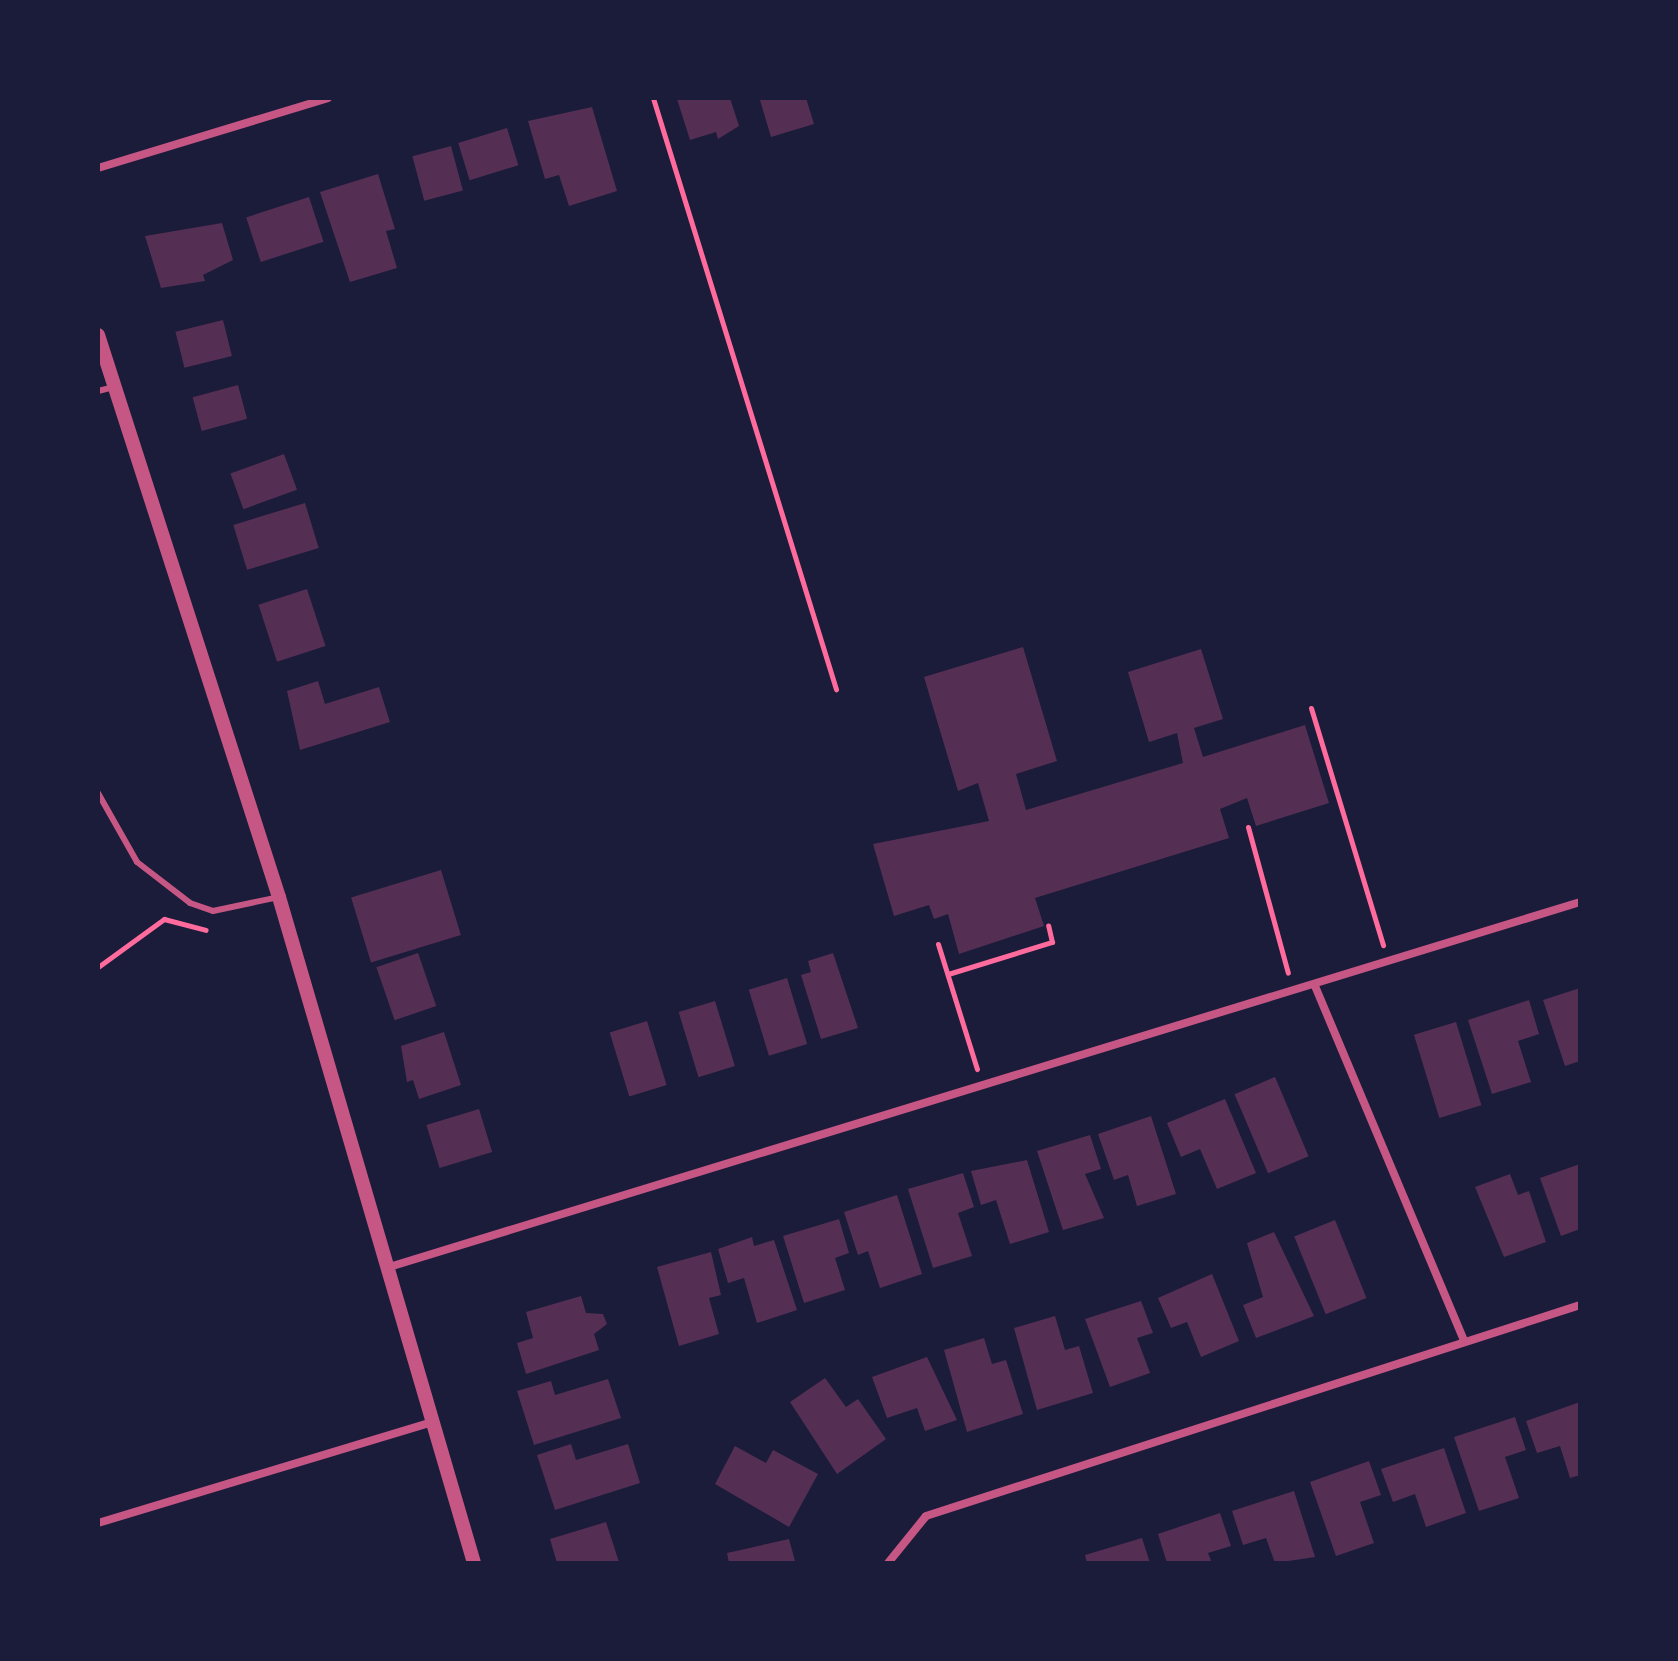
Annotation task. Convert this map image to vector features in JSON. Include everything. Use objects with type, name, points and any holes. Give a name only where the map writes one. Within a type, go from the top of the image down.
[{"type":"street","points":[[98,168],[328,98]]},
{"type":"street","points":[[98,335],[279,897],[385,1268],[474,1563]]},
{"type":"street","points":[[385,1268],[981,1085],[1293,994],[1580,902]]},
{"type":"street","points":[[1315,986],[1464,1340]]},
{"type":"street","points":[[888,1563],[926,1516],[1580,1305]]},
{"type":"street","points":[[98,1523],[432,1422]]},
{"type":"lane","points":[[98,391],[115,387]]},
{"type":"lane","points":[[98,793],[137,862],[190,903],[213,911],[279,897]]},
{"type":"path","points":[[653,98],[836,689]]},
{"type":"path","points":[[1311,708],[1389,963]]},
{"type":"path","points":[[1248,827],[1293,994]]},
{"type":"path","points":[[98,967],[164,919],[189,931],[219,930]]},
{"type":"path","points":[[948,974],[1052,942],[1048,925]]},
{"type":"path","points":[[938,944],[981,1085]]},
{"type":"building","points":[[730,98],[739,126],[718,139],[716,132],[690,140],[677,99]]},
{"type":"building","points":[[751,98],[806,98],[814,124],[771,137],[760,100]]},
{"type":"building","points":[[592,107],[617,191],[569,206],[559,175],[545,179],[528,121]]},
{"type":"building","points":[[507,128],[518,165],[470,180],[458,143]]},
{"type":"building","points":[[451,146],[463,190],[424,201],[412,156]]},
{"type":"building","points":[[378,174],[395,229],[386,231],[397,268],[350,282],[320,192]]},
{"type":"building","points":[[309,197],[324,242],[261,262],[246,217]]},
{"type":"building","points":[[222,223],[233,260],[203,275],[205,281],[161,288],[145,236]]},
{"type":"building","points":[[223,320],[232,356],[184,368],[175,332]]},
{"type":"building","points":[[238,385],[247,419],[202,431],[193,397]]},
{"type":"building","points":[[284,454],[297,490],[243,509],[230,473]]},
{"type":"building","points":[[305,503],[319,548],[247,570],[233,525]]},
{"type":"building","points":[[307,589],[326,646],[277,662],[258,605]]},
{"type":"building","points":[[1023,647],[1057,761],[1016,774],[1026,810],[1183,763],[1177,733],[1149,742],[1128,672],[1201,649],[1223,719],[1194,728],[1203,757],[1305,725],[1329,803],[1256,826],[1247,798],[1220,809],[1229,838],[1035,898],[1044,926],[959,954],[948,914],[934,919],[929,905],[894,916],[873,844],[989,821],[978,783],[958,791],[924,677]]},
{"type":"building","points":[[318,681],[325,704],[379,687],[390,722],[300,750],[287,691]]},
{"type":"building","points":[[441,870],[461,935],[371,963],[351,897]]},
{"type":"building","points":[[418,953],[436,1006],[395,1020],[376,967]]},
{"type":"building","points":[[833,953],[858,1028],[821,1039],[801,975],[811,972],[808,961]]},
{"type":"building","points":[[787,978],[807,1044],[769,1056],[749,990]]},
{"type":"building","points":[[1580,988],[1580,1061],[1565,1066],[1543,1000]]},
{"type":"building","points":[[1529,1000],[1539,1034],[1518,1041],[1531,1082],[1492,1094],[1468,1020]]},
{"type":"building","points":[[715,1001],[735,1066],[699,1077],[679,1012]]},
{"type":"building","points":[[647,1021],[667,1085],[629,1096],[610,1032]]},
{"type":"building","points":[[1456,1022],[1481,1105],[1439,1118],[1414,1035]]},
{"type":"building","points":[[444,1032],[461,1085],[419,1099],[413,1080],[407,1082],[401,1046]]},
{"type":"building","points":[[1275,1077],[1309,1156],[1268,1173],[1234,1094]]},
{"type":"building","points":[[1225,1099],[1256,1173],[1217,1189],[1200,1149],[1181,1157],[1167,1123]]},
{"type":"building","points":[[479,1109],[492,1152],[440,1168],[426,1125]]},
{"type":"building","points":[[1151,1116],[1176,1194],[1137,1206],[1128,1175],[1114,1180],[1098,1134]]},
{"type":"building","points":[[1090,1135],[1101,1169],[1085,1174],[1104,1218],[1063,1230],[1037,1151]]},
{"type":"building","points":[[1027,1160],[1049,1232],[1010,1244],[996,1200],[981,1205],[971,1171]]},
{"type":"building","points":[[1580,1164],[1580,1229],[1561,1236],[1540,1178]]},
{"type":"building","points":[[963,1173],[974,1207],[958,1213],[972,1256],[933,1268],[908,1189]]},
{"type":"building","points":[[1510,1174],[1518,1195],[1529,1191],[1546,1242],[1504,1257],[1475,1187]]},
{"type":"building","points":[[897,1195],[922,1274],[880,1288],[868,1251],[858,1255],[844,1212]]},
{"type":"building","points":[[839,1219],[849,1253],[835,1258],[845,1290],[804,1303],[783,1236]]},
{"type":"building","points":[[1335,1220],[1366,1298],[1326,1314],[1294,1236]]},
{"type":"building","points":[[1274,1232],[1314,1316],[1256,1338],[1243,1305],[1263,1297],[1247,1243]]},
{"type":"building","points":[[752,1237],[754,1246],[774,1240],[797,1310],[757,1323],[744,1278],[728,1283],[718,1249]]},
{"type":"building","points":[[711,1252],[721,1295],[709,1298],[719,1334],[679,1346],[657,1267]]},
{"type":"building","points":[[1212,1274],[1239,1341],[1201,1357],[1187,1322],[1171,1328],[1158,1298]]},
{"type":"building","points":[[581,1296],[586,1313],[603,1314],[607,1324],[594,1334],[599,1350],[526,1374],[517,1343],[533,1338],[526,1312]]},
{"type":"building","points":[[1141,1301],[1153,1333],[1137,1338],[1150,1373],[1110,1387],[1085,1319]]},
{"type":"building","points":[[1055,1316],[1065,1350],[1079,1346],[1093,1393],[1037,1410],[1014,1328]]},
{"type":"building","points":[[984,1338],[992,1364],[1006,1360],[1023,1414],[967,1432],[944,1350]]},
{"type":"building","points":[[927,1357],[957,1420],[925,1431],[917,1408],[887,1418],[872,1377]]},
{"type":"building","points":[[825,1378],[846,1407],[858,1399],[886,1439],[837,1474],[790,1402]]},
{"type":"building","points":[[608,1379],[621,1418],[534,1445],[517,1391],[551,1381],[555,1395]]},
{"type":"building","points":[[1580,1402],[1580,1475],[1570,1478],[1560,1446],[1537,1453],[1526,1421]]},
{"type":"building","points":[[1515,1417],[1526,1450],[1505,1457],[1519,1498],[1479,1511],[1454,1437]]},
{"type":"building","points":[[571,1444],[576,1460],[628,1444],[640,1483],[555,1510],[537,1455]]},
{"type":"building","points":[[735,1446],[766,1463],[773,1450],[818,1474],[789,1527],[715,1484]]},
{"type":"building","points":[[1444,1448],[1466,1513],[1426,1527],[1415,1494],[1393,1502],[1381,1469]]},
{"type":"building","points":[[1369,1461],[1381,1495],[1360,1502],[1374,1543],[1336,1556],[1310,1482]]},
{"type":"building","points":[[1294,1491],[1315,1557],[1275,1563],[1266,1538],[1243,1545],[1232,1511]]},
{"type":"building","points":[[1220,1513],[1231,1546],[1208,1553],[1212,1563],[1167,1563],[1158,1534]]},
{"type":"building","points":[[606,1522],[619,1562],[557,1563],[550,1539]]},
{"type":"building","points":[[1142,1538],[1150,1563],[1087,1563],[1085,1555]]},
{"type":"building","points":[[789,1539],[795,1561],[729,1563],[727,1553]]}]
